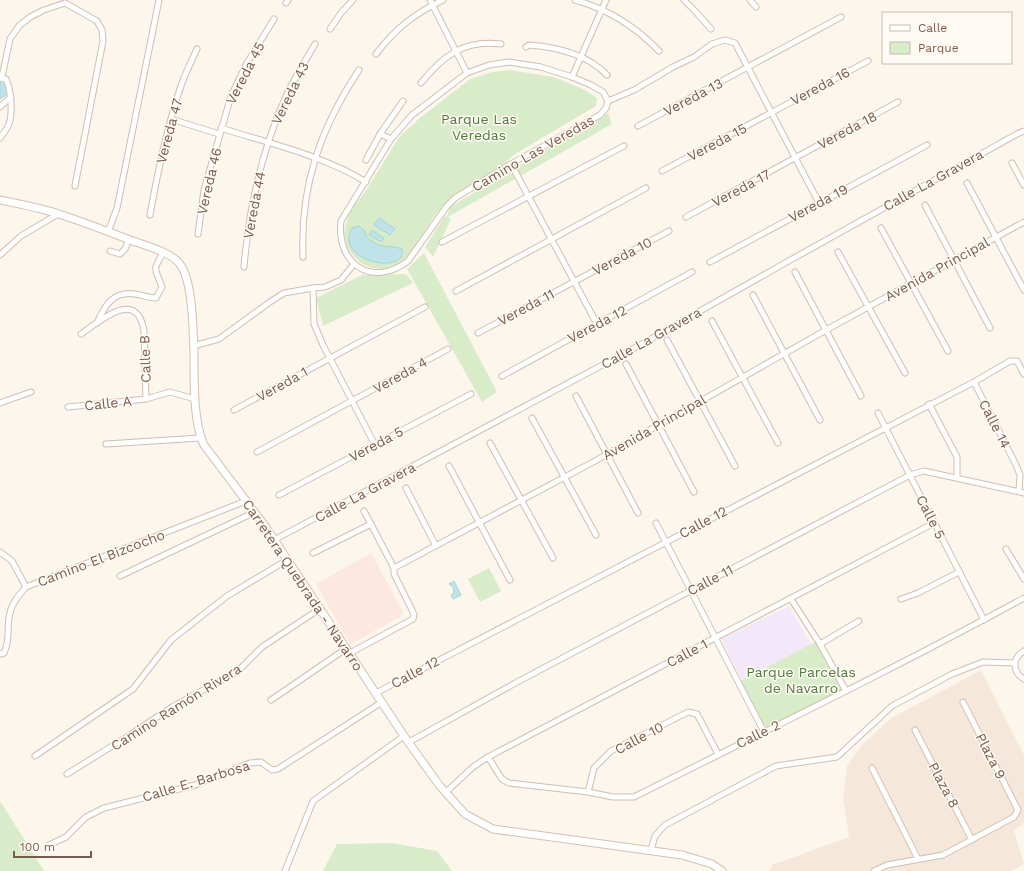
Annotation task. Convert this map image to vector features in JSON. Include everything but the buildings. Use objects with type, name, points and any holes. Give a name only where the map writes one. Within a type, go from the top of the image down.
[{"type":"street","points":[[108,232],[117,208],[159,0]]},
{"type":"street","points":[[330,29],[341,13],[353,0]]},
{"type":"street","points":[[376,54],[388,38],[407,20],[431,2],[443,0]]},
{"type":"street","points":[[575,0],[602,9],[621,19],[659,51]]},
{"type":"street","points":[[572,77],[606,0]]},
{"type":"street","points":[[684,0],[710,29]]},
{"type":"street","points":[[750,0],[756,7]]},
{"type":"street","points":[[0,138],[9,124],[11,97],[9,85],[6,79],[1,78],[10,39],[19,26],[30,17],[65,2],[97,21],[102,30],[103,41],[75,186]]},
{"type":"street","points":[[431,2],[467,73]]},
{"type":"street","name":"Vereda 13","points":[[638,126],[841,17]]},
{"type":"street","name":"Vereda 45","points":[[221,128],[231,96],[247,63],[274,19]]},
{"type":"street","points":[[193,346],[219,339],[284,293],[325,287],[341,280],[354,264],[348,258],[343,248],[340,232],[342,221],[391,140],[412,115],[467,73],[489,65],[509,62],[541,67],[591,85],[603,92],[608,101],[634,90],[673,67],[694,57],[712,44],[725,40],[735,43],[819,203]]},
{"type":"street","points":[[421,83],[435,66],[456,51],[466,46],[490,42],[501,44]]},
{"type":"street","name":"Vereda 43","points":[[268,143],[287,92],[315,44]]},
{"type":"street","points":[[526,47],[528,44],[566,51],[581,57],[599,68],[607,75]]},
{"type":"street","name":"Vereda 47","points":[[150,215],[158,168],[171,119],[182,82],[197,49]]},
{"type":"street","name":"Vereda 16","points":[[772,112],[868,61]]},
{"type":"street","points":[[303,257],[302,233],[306,198],[315,158],[328,124],[359,70]]},
{"type":"street","points":[[0,107],[11,97]]},
{"type":"street","points":[[366,160],[380,134],[403,101]]},
{"type":"street","name":"Camino Las Veredas","points":[[354,264],[365,270],[376,272],[387,272],[400,267],[408,261],[447,206],[455,198],[511,164],[600,115],[606,108],[608,101]]},
{"type":"street","name":"Vereda 18","points":[[795,158],[898,102]]},
{"type":"street","name":"Vereda 15","points":[[662,172],[772,112]]},
{"type":"street","points":[[171,119],[219,134]]},
{"type":"street","points":[[221,128],[315,158],[350,171],[366,182]]},
{"type":"street","name":"Vereda 46","points":[[198,234],[204,190],[221,128]]},
{"type":"street","name":"Calle La Gravera","points":[[274,540],[640,345],[798,255],[1024,131]]},
{"type":"street","points":[[380,134],[391,140]]},
{"type":"street","name":"Vereda 44","points":[[244,267],[247,235],[255,188],[268,143]]},
{"type":"street","name":"Vereda 19","points":[[710,262],[927,145]]},
{"type":"street","points":[[442,242],[624,146]]},
{"type":"street","name":"Vereda 17","points":[[686,217],[795,158]]},
{"type":"street","points":[[1012,163],[1024,185]]},
{"type":"street","points":[[511,164],[597,324]]},
{"type":"street","points":[[967,183],[1024,290]]},
{"type":"street","points":[[456,291],[646,188]]},
{"type":"street","name":"Carretera Quebrada - Navarro","points":[[0,200],[58,214],[163,253],[179,262],[187,280],[190,292],[195,399],[200,438],[246,502],[255,512],[321,608],[404,736],[439,785],[465,814],[493,829],[688,856],[712,864],[722,871]]},
{"type":"street","points":[[925,205],[990,328]]},
{"type":"street","points":[[0,255],[21,236],[58,214]]},
{"type":"street","name":"Avenida Principal","points":[[394,568],[565,477],[826,330],[1024,222]]},
{"type":"street","points":[[881,228],[910,284],[948,351]]},
{"type":"street","name":"Vereda 10","points":[[574,282],[669,231]]},
{"type":"street","points":[[110,251],[120,254],[125,249],[129,240]]},
{"type":"street","points":[[838,252],[905,373]]},
{"type":"street","points":[[96,324],[102,311],[111,299],[122,294],[136,294],[156,298],[162,287],[155,273],[155,267],[163,253]]},
{"type":"street","name":"Vereda 12","points":[[502,376],[692,272]]},
{"type":"street","points":[[795,272],[861,396]]},
{"type":"street","name":"Vereda 11","points":[[478,333],[574,282]]},
{"type":"street","points":[[313,288],[314,324],[323,345],[375,445]]},
{"type":"street","points":[[753,295],[820,420]]},
{"type":"street","name":"Vereda 1","points":[[234,410],[425,307]]},
{"type":"street","name":"Calle B","points":[[81,334],[113,312],[127,309],[137,312],[142,321],[144,331],[146,399]]},
{"type":"street","points":[[712,321],[778,443]]},
{"type":"street","points":[[667,340],[735,466]]},
{"type":"street","name":"Vereda 4","points":[[257,452],[448,349]]},
{"type":"street","name":"Calle 12","points":[[376,692],[974,382],[1010,361],[1017,362],[1024,374]]},
{"type":"street","points":[[626,364],[694,492]]},
{"type":"street","name":"Calle 14","points":[[974,382],[1016,464],[1020,475],[1021,492]]},
{"type":"street","points":[[0,403],[31,392]]},
{"type":"street","name":"Calle A","points":[[68,407],[146,399],[170,392],[195,399]]},
{"type":"street","name":"Vereda 5","points":[[280,495],[471,394]]},
{"type":"street","points":[[576,396],[638,513]]},
{"type":"street","points":[[929,404],[957,457],[957,477]]},
{"type":"street","name":"Calle 5","points":[[878,413],[984,620]]},
{"type":"street","points":[[532,418],[596,535]]},
{"type":"street","points":[[106,444],[200,438]]},
{"type":"street","points":[[490,444],[553,558]]},
{"type":"street","points":[[449,466],[510,580]]},
{"type":"street","name":"Calle 11","points":[[409,742],[519,681],[910,475],[924,471],[1021,492]]},
{"type":"street","points":[[406,488],[436,546]]},
{"type":"street","name":"Camino El Bizcocho","points":[[0,654],[4,653],[8,644],[10,613],[17,597],[26,587],[246,502]]},
{"type":"street","points":[[271,700],[348,651],[413,619],[414,615],[394,574],[394,568],[364,511]]},
{"type":"street","points":[[120,576],[255,512]]},
{"type":"street","points":[[656,523],[764,732]]},
{"type":"street","points":[[313,553],[371,524]]},
{"type":"street","name":"Calle 1","points":[[446,792],[473,767],[488,757],[934,524]]},
{"type":"street","points":[[1006,549],[1024,579]]},
{"type":"street","points":[[0,552],[12,561],[26,587]]},
{"type":"street","points":[[35,756],[134,689],[171,640],[227,596],[287,560]]},
{"type":"street","points":[[901,599],[918,593],[959,572]]},
{"type":"street","name":"Calle 2","points":[[488,757],[502,779],[509,783],[588,792],[613,798],[634,796],[846,691],[1024,598]]},
{"type":"street","points":[[791,599],[820,644],[846,691]]},
{"type":"street","name":"Camino Ramón Rivera","points":[[67,774],[172,707],[238,671],[262,646],[321,608]]},
{"type":"street","points":[[820,644],[859,621]]},
{"type":"street","points":[[1024,651],[1019,654],[1014,663],[1016,672],[1024,679]]},
{"type":"street","points":[[651,850],[655,836],[664,825],[776,766],[837,757],[892,706],[952,674],[983,662],[1014,663]]},
{"type":"street","name":"Calle E. Barbosa","points":[[49,845],[66,837],[86,817],[104,808],[195,784],[250,762],[261,762],[272,770],[278,769],[382,702]]},
{"type":"street","name":"Plaza 9","points":[[963,702],[1018,810],[1014,816],[972,840]]},
{"type":"street","name":"Calle 10","points":[[588,792],[594,768],[612,751],[688,712],[697,714],[718,754]]},
{"type":"street","name":"Plaza 8","points":[[915,730],[972,840]]},
{"type":"street","points":[[285,871],[313,800],[404,736]]},
{"type":"street","points":[[872,768],[918,859]]},
{"type":"street","points":[[874,871],[887,865],[943,855],[972,840]]},
{"type":"shaded area","points":[[371,553],[403,612],[400,617],[350,644],[316,584]]},
{"type":"shaded area","points":[[789,606],[811,644],[742,680],[721,639]]},
{"type":"shaded area","points":[[981,670],[1024,755],[1024,823],[1014,831],[1024,864],[1011,871],[769,871],[772,865],[849,837],[843,799],[847,766],[861,746],[890,719]]},
{"type":"green space","name":"Parque Las Veredas","points":[[510,70],[553,77],[583,89],[597,98],[596,106],[515,154],[504,164],[450,198],[435,215],[408,258],[397,266],[384,269],[372,268],[362,264],[355,258],[347,247],[344,234],[349,212],[365,192],[400,136],[420,118],[470,79],[492,72]]},
{"type":"green space","points":[[608,113],[612,124],[448,217],[451,219],[433,257],[425,247],[445,216],[447,217],[450,207]]},
{"type":"green space","points":[[424,253],[497,392],[482,402],[407,269]]},
{"type":"green space","points":[[406,274],[413,283],[323,326],[316,298],[362,275]]},
{"type":"green space","points":[[489,568],[501,591],[480,602],[468,579]]},
{"type":"green space","name":"Parque Parcelas de Navarro","points":[[815,642],[841,689],[840,692],[770,727],[763,725],[740,681]]},
{"type":"green space","points":[[0,801],[44,871],[0,871]]},
{"type":"green space","points":[[392,843],[437,851],[452,871],[323,871],[337,844]]},
{"type":"water","points":[[0,82],[5,85],[7,91],[5,96],[0,99]]},
{"type":"water","points":[[379,218],[395,229],[390,235],[374,225]]},
{"type":"water","points":[[359,226],[364,230],[366,236],[374,242],[382,246],[402,249],[401,257],[394,262],[384,263],[361,257],[353,249],[349,240],[352,228]]},
{"type":"water","points":[[372,230],[384,238],[381,242],[369,235]]},
{"type":"water","points":[[454,581],[461,595],[453,599],[451,595],[454,593],[453,587],[449,584]]}]
